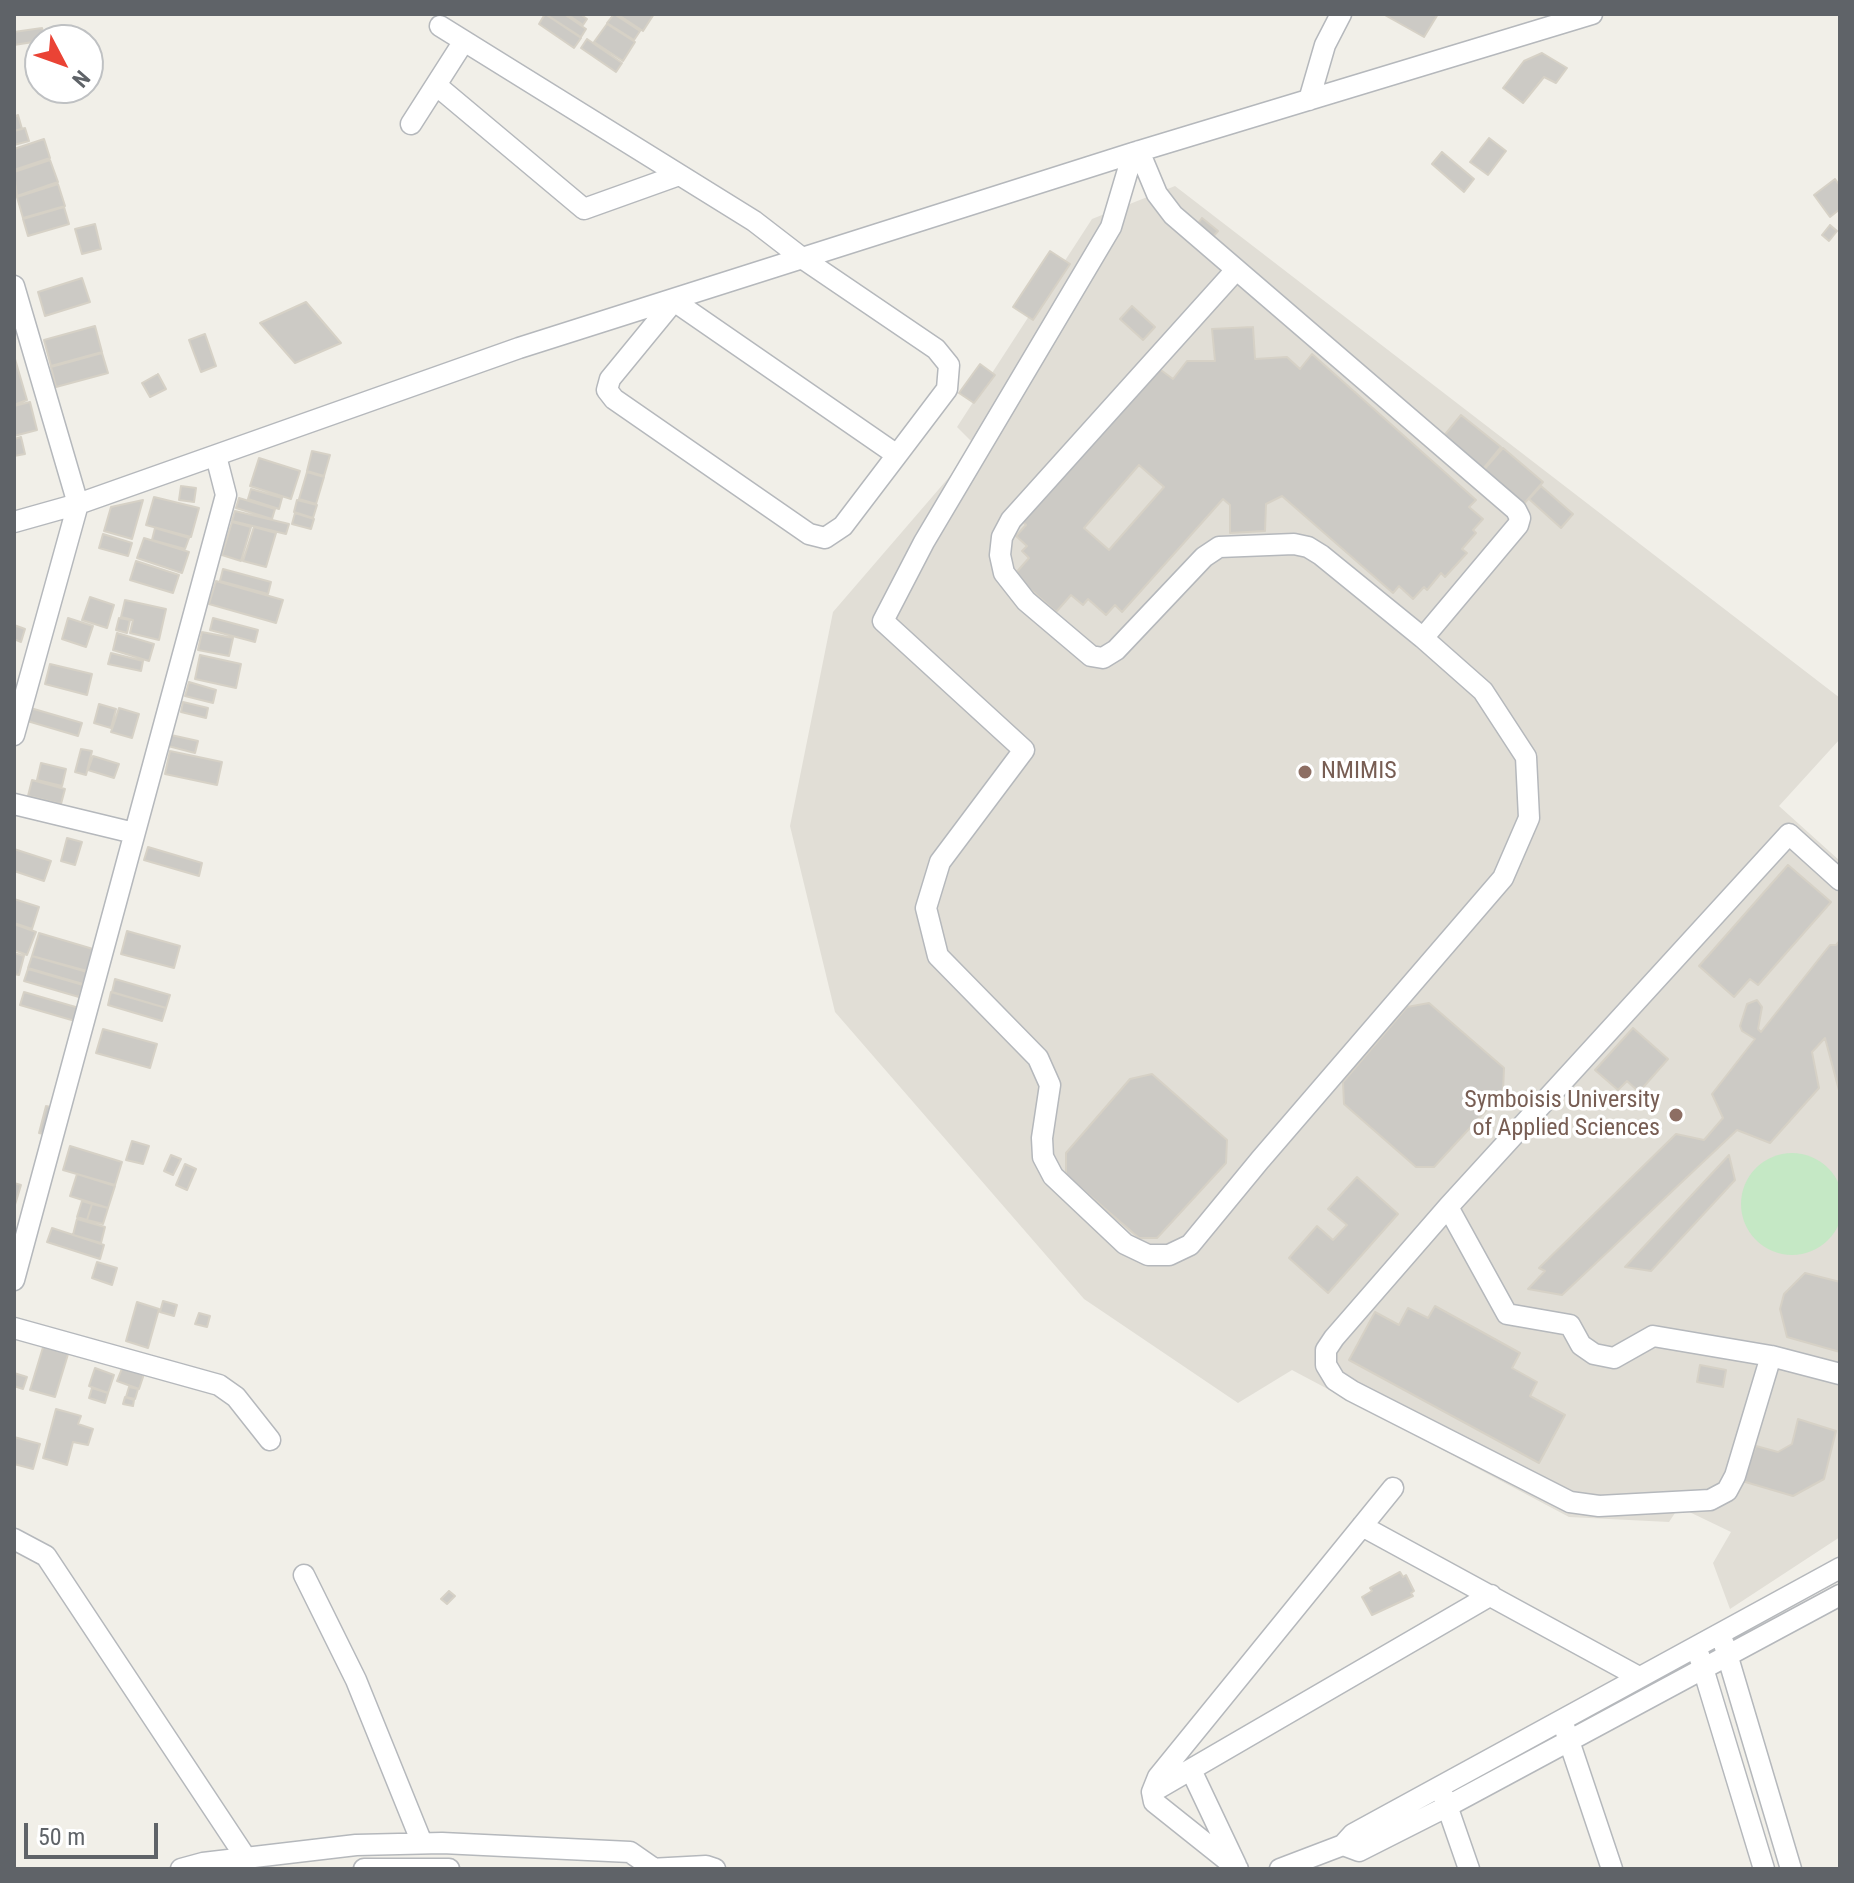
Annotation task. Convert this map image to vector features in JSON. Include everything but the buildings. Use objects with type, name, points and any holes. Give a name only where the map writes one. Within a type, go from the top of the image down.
[{"type":"street","points":[[1309,100],[1325,45],[1341,14]]},
{"type":"street","points":[[14,522],[78,504],[519,348],[1136,152],[1592,14]]},
{"type":"street","points":[[440,26],[754,221],[802,258],[936,349],[949,365],[947,389],[843,526],[825,538],[809,534],[614,399],[607,390],[610,379],[674,301]]},
{"type":"street","points":[[411,124],[464,41]]},
{"type":"street","points":[[436,85],[584,209],[679,175]]},
{"type":"street","points":[[1136,152],[1163,203],[1236,270],[1516,510],[1520,518],[1518,525],[1423,638]]},
{"type":"street","points":[[1136,152],[1111,227],[924,542],[883,621],[1024,750],[940,862],[926,908],[938,956],[1038,1058],[1050,1085],[1042,1138],[1043,1157],[1053,1176],[1125,1244],[1148,1255],[1169,1255],[1190,1245],[1503,878],[1529,818],[1526,757],[1483,691],[1423,638],[1308,547],[1294,544],[1219,547],[1204,557],[1116,650],[1103,658],[1091,656],[1026,601],[1004,573],[1000,555],[1002,537],[1011,520],[1236,270]]},
{"type":"street","points":[[14,286],[78,504],[14,735]]},
{"type":"street","points":[[674,301],[897,455]]},
{"type":"street","points":[[14,1280],[226,495],[216,456]]},
{"type":"street","points":[[14,804],[134,833]]},
{"type":"street","points":[[1771,1356],[1735,1476],[1727,1491],[1710,1500],[1599,1506],[1570,1502],[1352,1391],[1335,1380],[1326,1365],[1326,1350],[1334,1338],[1448,1207],[1789,834],[1840,880]]},
{"type":"street","points":[[1448,1207],[1507,1314],[1570,1325],[1581,1345],[1594,1354],[1614,1358],[1653,1336],[1771,1356],[1840,1374]]},
{"type":"street","points":[[14,1328],[219,1385],[236,1397],[270,1440]]},
{"type":"street","points":[[1238,1869],[1154,1802],[1152,1792],[1158,1777],[1393,1488]]},
{"type":"street","points":[[1362,1526],[1639,1677]]},
{"type":"street","points":[[14,1539],[46,1556],[246,1858]]},
{"type":"street","points":[[1280,1869],[1355,1855],[1448,1806],[1565,1730],[1639,1677],[1840,1568]]},
{"type":"street","points":[[304,1575],[361,1692],[422,1843]]},
{"type":"street","points":[[1152,1792],[1491,1595]]},
{"type":"street","points":[[1355,1855],[1353,1834],[1438,1787],[1702,1667],[1840,1595]]},
{"type":"street","points":[[1720,1633],[1791,1869]]},
{"type":"street","points":[[1696,1647],[1764,1869]]},
{"type":"street","points":[[1565,1730],[1612,1869]]},
{"type":"street","points":[[1191,1770],[1238,1869]]},
{"type":"street","points":[[1438,1787],[1448,1806],[1469,1869]]},
{"type":"street","points":[[181,1869],[356,1845],[422,1843],[630,1852],[652,1868],[706,1866],[715,1869]]},
{"type":"street","points":[[364,1869],[449,1869]]},
{"type":"shaded area","name":"NMIMIS","points":[[1175,186],[1840,698],[1840,739],[1779,806],[1840,861],[1840,1537],[1730,1609],[1713,1563],[1731,1532],[1679,1507],[1669,1522],[1569,1517],[1292,1370],[1238,1403],[1084,1299],[835,1012],[790,826],[833,612],[976,446],[957,427],[1092,219]]},
{"type":"green space","points":[[1792,1153],[1812,1157],[1828,1168],[1839,1184],[1843,1204],[1839,1224],[1828,1240],[1812,1251],[1792,1255],[1772,1251],[1756,1240],[1745,1224],[1741,1204],[1745,1184],[1756,1168],[1772,1157]]},
{"type":"place","name":"NMIMIS","points":[[1305,772]]},
{"type":"place","name":"Symboisis University of Applied Sciences","points":[[1676,1115]]}]
